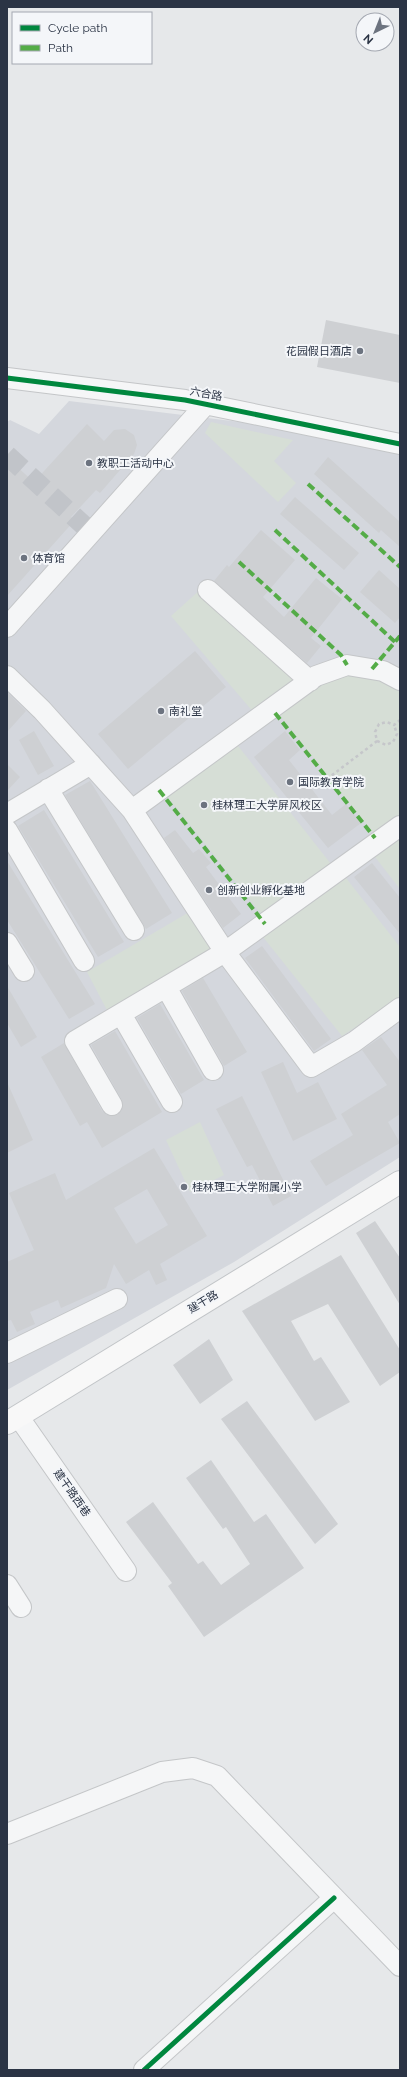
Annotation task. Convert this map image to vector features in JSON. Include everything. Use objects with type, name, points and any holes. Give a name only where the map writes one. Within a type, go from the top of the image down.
[{"type":"main road","name":"建干路","points":[[11,1417],[400,1182]]},
{"type":"street","name":"六合路","points":[[7,378],[206,404],[400,444]]},
{"type":"street","points":[[7,627],[206,404]]},
{"type":"street","points":[[208,590],[310,681]]},
{"type":"street","points":[[132,810],[316,676],[347,665],[383,671],[400,680]]},
{"type":"street","points":[[7,676],[42,710],[132,810],[225,952],[311,1067],[354,1042],[400,1008]]},
{"type":"street","points":[[7,814],[91,764]]},
{"type":"street","points":[[48,789],[134,930]]},
{"type":"street","points":[[112,1105],[75,1041],[225,952],[400,826]]},
{"type":"street","points":[[7,830],[84,961]]},
{"type":"street","points":[[7,943],[24,971]]},
{"type":"street","points":[[166,987],[213,1070]]},
{"type":"street","points":[[121,1014],[172,1102]]},
{"type":"street","points":[[7,1353],[117,1298]]},
{"type":"street","name":"建干路西巷","points":[[11,1417],[126,1571]]},
{"type":"street","points":[[7,1585],[21,1606]]},
{"type":"street","points":[[7,1834],[162,1772],[194,1768],[217,1776],[400,1966]]},
{"type":"street","points":[[144,2070],[334,1898]]},
{"type":"path","points":[[394,725],[400,720]]},
{"type":"path","points":[[387,722],[394,725],[397,734],[393,742],[386,745],[377,741],[375,732],[379,724],[387,722]]},
{"type":"path","points":[[327,779],[377,741]]},
{"type":"shaded area","name":"桂林理工大学屏风校区","points":[[69,401],[248,423],[400,453],[400,1157],[234,1262],[7,1390],[7,422],[10,420],[39,434]]},
{"type":"shaded area","points":[[211,422],[293,440],[274,461],[296,483],[278,502],[205,433]]},
{"type":"shaded area","points":[[201,589],[303,679],[255,714],[171,616]]},
{"type":"shaded area","points":[[349,670],[380,680],[400,692],[400,819],[376,837],[278,713],[323,682]]},
{"type":"shaded area","points":[[235,742],[331,864],[261,914],[167,796]]},
{"type":"shaded area","points":[[400,839],[400,889],[375,857]]},
{"type":"shaded area","points":[[346,878],[400,947],[400,998],[342,1036],[263,937]]},
{"type":"shaded area","points":[[191,911],[216,951],[109,1014],[87,972]]},
{"type":"shaded area","points":[[200,1122],[224,1175],[190,1192],[166,1140]]},
{"type":"building","name":"花园假日酒店","points":[[326,320],[400,335],[400,383],[317,367]]},
{"type":"building","points":[[87,424],[104,441],[114,430],[125,429],[134,435],[137,445],[134,454],[100,493],[96,490],[71,517],[75,520],[7,596],[7,458],[34,482]]},
{"type":"building","points":[[328,457],[400,522],[400,547],[381,530],[379,533],[314,474]]},
{"type":"building","points":[[295,497],[359,553],[344,570],[280,514]]},
{"type":"building","points":[[261,530],[295,560],[263,597],[284,617],[316,578],[342,599],[311,638],[321,646],[307,663],[214,581],[227,565],[229,567]]},
{"type":"building","points":[[379,570],[400,589],[400,617],[395,623],[360,592]]},
{"type":"building","name":"南礼堂","points":[[195,651],[226,687],[128,769],[98,734]]},
{"type":"building","points":[[7,692],[26,711],[7,732]]},
{"type":"building","points":[[34,731],[54,766],[38,775],[19,740]]},
{"type":"building","name":"国际教育学院","points":[[285,731],[300,750],[289,760],[332,815],[346,804],[361,823],[328,848],[254,757]]},
{"type":"building","points":[[7,764],[20,777],[7,791]]},
{"type":"building","points":[[90,781],[172,913],[146,929],[65,795]]},
{"type":"building","points":[[44,810],[124,942],[98,957],[18,826]]},
{"type":"building","name":"创新创业孵化基地","points":[[175,830],[193,853],[199,849],[211,863],[206,867],[241,914],[223,928],[164,838]]},
{"type":"building","points":[[7,861],[95,1004],[69,1019],[7,920]]},
{"type":"building","points":[[372,863],[400,898],[400,934],[354,877]]},
{"type":"building","points":[[262,946],[331,1039],[314,1051],[245,958]]},
{"type":"building","points":[[203,978],[247,1052],[224,1066],[182,991]]},
{"type":"building","points":[[7,986],[37,1037],[21,1047],[7,1023]]},
{"type":"building","points":[[160,1004],[204,1080],[181,1094],[137,1018]]},
{"type":"building","points":[[115,1031],[162,1112],[102,1148],[87,1122],[80,1126],[41,1057],[64,1043],[102,1111],[107,1115],[117,1115],[122,1110],[122,1100],[91,1045]]},
{"type":"building","points":[[381,1037],[400,1062],[400,1114],[388,1122],[400,1143],[326,1186],[310,1161],[353,1135],[341,1114],[387,1085],[362,1050]]},
{"type":"building","points":[[283,1062],[297,1093],[318,1082],[337,1119],[293,1141],[261,1072]]},
{"type":"building","points":[[7,1082],[33,1140],[7,1153]]},
{"type":"building","points":[[242,1096],[291,1196],[273,1206],[252,1165],[247,1167],[216,1109]]},
{"type":"building","points":[[154,1148],[207,1236],[160,1264],[167,1280],[156,1285],[149,1270],[126,1284],[114,1264],[106,1288],[61,1308],[58,1300],[30,1312],[35,1324],[17,1332],[11,1320],[7,1321],[7,1262],[34,1250],[9,1193],[55,1173],[66,1200]],"holes":[[[147,1189],[168,1225],[136,1244],[114,1208]]]},
{"type":"building","points":[[375,1221],[400,1258],[400,1305],[356,1233]]},
{"type":"building","points":[[341,1255],[400,1350],[400,1372],[380,1386],[328,1304],[291,1321],[314,1361],[321,1357],[350,1402],[315,1421],[242,1311]]},
{"type":"building","points":[[209,1339],[233,1380],[200,1404],[173,1365]]},
{"type":"building","points":[[247,1401],[338,1524],[315,1544],[221,1419]]},
{"type":"building","points":[[211,1460],[254,1522],[266,1514],[304,1568],[204,1637],[168,1586],[172,1583],[126,1522],[153,1502],[198,1564],[203,1561],[221,1585],[250,1564],[226,1527],[223,1529],[186,1478]]},
{"type":"tunnel","points":[[7,455],[92,533]]},
{"type":"marked path","points":[[308,484],[400,567]]},
{"type":"marked path","points":[[275,530],[395,642]]},
{"type":"marked path","points":[[239,562],[341,655],[347,665]]},
{"type":"marked path","points":[[372,669],[400,636]]},
{"type":"marked path","points":[[275,713],[375,838]]},
{"type":"marked path","points":[[159,790],[265,924]]},
{"type":"cycle path","points":[[7,378],[185,400],[400,444]]},
{"type":"cycle path","points":[[144,2070],[334,1898]]},
{"type":"place","name":"花园假日酒店","points":[[360,351]]},
{"type":"place","name":"教职工活动中心","points":[[89,463]]},
{"type":"place","name":"体育馆","points":[[24,558]]},
{"type":"place","name":"南礼堂","points":[[161,711]]},
{"type":"place","name":"国际教育学院","points":[[290,782]]},
{"type":"place","name":"桂林理工大学屏风校区","points":[[204,805]]},
{"type":"place","name":"创新创业孵化基地","points":[[209,890]]},
{"type":"place","name":"桂林理工大学附属小学","points":[[184,1187]]}]
